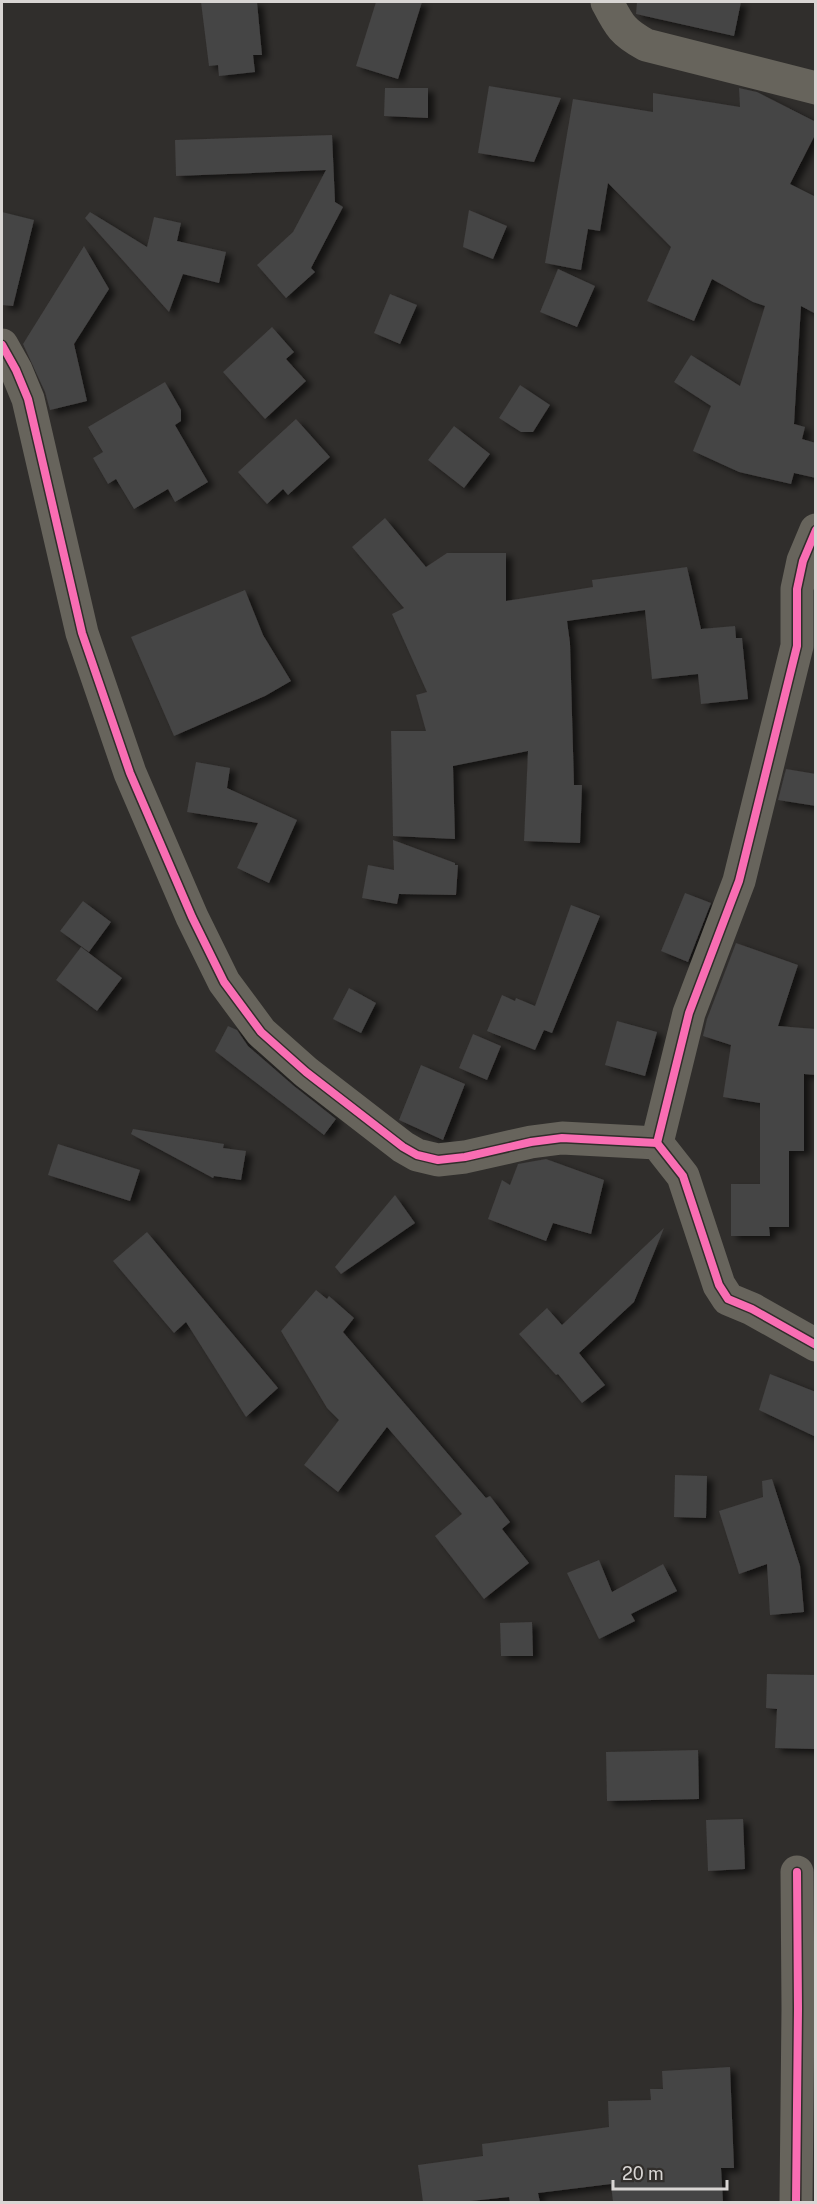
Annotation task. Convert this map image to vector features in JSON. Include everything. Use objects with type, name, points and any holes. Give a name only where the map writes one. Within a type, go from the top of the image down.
[{"type":"street","points":[[607,2],[616,20],[628,36],[646,45],[816,88]]},
{"type":"street","points":[[2,345],[28,399],[82,633],[130,773],[192,917],[224,982],[261,1032],[306,1072],[403,1147],[417,1155],[438,1160],[465,1157],[531,1142],[562,1138],[657,1143],[683,1176],[719,1285],[728,1299],[752,1309],[816,1345]]},
{"type":"street","points":[[657,1143],[689,1013],[739,881],[797,646],[797,589],[803,561],[816,530]]},
{"type":"street","points":[[796,1872],[798,2009],[796,2202]]},
{"type":"building","points":[[201,2],[257,2],[262,55],[253,55],[255,72],[219,76],[218,65],[209,66]]},
{"type":"building","points":[[376,2],[422,2],[398,79],[356,66]]},
{"type":"building","points":[[637,2],[741,2],[734,36],[636,14]]},
{"type":"building","points":[[489,86],[561,98],[534,162],[478,153]]},
{"type":"building","points":[[385,88],[428,88],[428,118],[384,116]]},
{"type":"building","points":[[739,88],[757,92],[816,122],[816,133],[790,184],[816,197],[816,314],[801,306],[794,424],[805,427],[802,439],[816,443],[816,478],[794,473],[791,484],[739,472],[693,451],[711,406],[674,382],[691,355],[740,386],[765,306],[753,302],[712,279],[694,321],[647,301],[671,247],[608,183],[600,231],[588,229],[581,270],[545,263],[573,99],[653,112],[653,93],[740,107]]},
{"type":"building","points":[[332,135],[335,202],[343,207],[311,268],[315,272],[286,298],[257,265],[293,232],[326,170],[176,176],[175,140]]},
{"type":"building","points":[[469,210],[507,226],[493,259],[463,247]]},
{"type":"building","points":[[2,212],[34,220],[13,306],[2,305]]},
{"type":"building","points":[[90,212],[147,247],[154,217],[181,223],[177,241],[226,252],[219,283],[183,274],[169,312],[85,218]]},
{"type":"building","points":[[84,246],[109,289],[74,344],[87,401],[50,410],[45,392],[23,344]]},
{"type":"building","points":[[558,269],[595,286],[577,327],[540,312]]},
{"type":"building","points":[[390,294],[417,305],[400,344],[374,333]]},
{"type":"building","points":[[272,327],[294,352],[286,359],[306,381],[265,419],[223,372]]},
{"type":"building","points":[[165,382],[181,410],[181,421],[175,425],[208,482],[175,502],[168,489],[134,509],[116,479],[108,484],[93,458],[103,452],[88,427]]},
{"type":"building","points":[[520,385],[550,405],[533,432],[521,432],[499,418]]},
{"type":"building","points":[[296,419],[330,457],[288,495],[283,489],[267,504],[238,472]]},
{"type":"building","points":[[454,426],[490,454],[464,488],[428,460]]},
{"type":"building","points":[[385,518],[426,567],[447,553],[506,553],[506,601],[593,587],[592,580],[687,567],[701,629],[735,626],[736,638],[742,638],[748,699],[701,704],[698,674],[652,679],[645,610],[567,621],[570,643],[574,785],[582,785],[580,843],[524,841],[528,751],[453,766],[455,839],[393,836],[391,731],[426,731],[416,695],[427,692],[392,614],[404,608],[352,547]]},
{"type":"building","points":[[245,590],[263,635],[291,681],[265,696],[174,736],[131,637]]},
{"type":"building","points":[[196,762],[230,768],[227,788],[297,820],[269,883],[237,868],[258,823],[187,812]]},
{"type":"building","points":[[786,769],[816,774],[816,806],[778,800]]},
{"type":"building","points":[[393,840],[458,865],[456,895],[399,894],[397,904],[362,898],[368,865],[394,870]]},
{"type":"building","points":[[685,893],[711,903],[688,962],[661,951]]},
{"type":"building","points":[[83,901],[111,922],[89,952],[60,931]]},
{"type":"building","points":[[571,905],[600,916],[552,1033],[544,1030],[535,1050],[487,1031],[502,995],[535,1006]]},
{"type":"building","points":[[736,943],[798,965],[778,1026],[816,1029],[816,1075],[804,1074],[804,1151],[789,1151],[789,1227],[769,1227],[770,1236],[731,1236],[731,1184],[760,1184],[760,1103],[723,1097],[731,1045],[703,1036],[707,1019]]},
{"type":"building","points":[[81,947],[122,978],[97,1011],[56,980]]},
{"type":"building","points":[[349,988],[376,1003],[361,1033],[333,1019]]},
{"type":"building","points":[[617,1021],[657,1032],[645,1076],[605,1065]]},
{"type":"building","points":[[228,1026],[237,1030],[248,1046],[336,1119],[324,1135],[215,1051]]},
{"type":"building","points":[[473,1034],[501,1046],[487,1080],[459,1068]]},
{"type":"building","points":[[421,1065],[465,1084],[443,1140],[399,1120]]},
{"type":"building","points":[[133,1129],[224,1144],[223,1148],[246,1151],[241,1180],[214,1176],[213,1178],[131,1134]]},
{"type":"building","points":[[58,1144],[140,1170],[130,1201],[48,1175]]},
{"type":"building","points":[[546,1159],[604,1180],[591,1234],[553,1223],[546,1241],[488,1219],[502,1180],[510,1185],[518,1164]]},
{"type":"building","points":[[395,1195],[415,1223],[341,1274],[335,1267]]},
{"type":"building","points":[[664,1228],[634,1302],[579,1353],[605,1385],[582,1403],[558,1374],[556,1375],[519,1334],[547,1308],[562,1325]]},
{"type":"building","points":[[147,1232],[278,1388],[246,1417],[186,1322],[174,1333],[113,1261]]},
{"type":"building","points":[[316,1290],[327,1299],[329,1296],[354,1318],[343,1332],[486,1498],[490,1496],[510,1522],[502,1529],[529,1563],[484,1599],[435,1536],[462,1514],[387,1427],[338,1492],[304,1465],[339,1420],[327,1408],[281,1331]]},
{"type":"building","points":[[770,1374],[816,1392],[816,1437],[759,1410]]},
{"type":"building","points":[[675,1475],[707,1476],[706,1518],[674,1517]]},
{"type":"building","points":[[772,1479],[800,1566],[804,1612],[770,1615],[767,1564],[739,1574],[719,1511],[763,1497],[762,1481]]},
{"type":"building","points":[[599,1560],[612,1592],[663,1564],[677,1591],[631,1614],[635,1621],[599,1639],[567,1573]]},
{"type":"building","points":[[532,1622],[533,1656],[501,1656],[500,1623]]},
{"type":"building","points":[[767,1674],[816,1675],[816,1749],[775,1748],[777,1709],[766,1708]]},
{"type":"building","points":[[698,1750],[699,1799],[607,1801],[606,1752]]},
{"type":"building","points":[[743,1819],[745,1869],[708,1871],[706,1820]]},
{"type":"building","points":[[730,2067],[734,2168],[721,2168],[723,2202],[613,2202],[611,2184],[538,2193],[540,2202],[510,2202],[509,2197],[462,2202],[423,2202],[418,2165],[483,2156],[482,2144],[609,2127],[608,2101],[651,2100],[650,2089],[663,2089],[662,2071]]},
{"type":"cycle path","points":[[2,345],[28,399],[82,633],[130,773],[192,917],[224,982],[261,1032],[306,1072],[403,1147],[417,1155],[438,1160],[465,1157],[531,1142],[562,1138],[657,1143],[683,1176],[719,1285],[728,1299],[752,1309],[816,1345]]},
{"type":"cycle path","points":[[657,1143],[689,1013],[739,881],[797,646],[797,589],[803,561],[816,530]]},
{"type":"cycle path","points":[[796,2202],[797,1872]]}]
